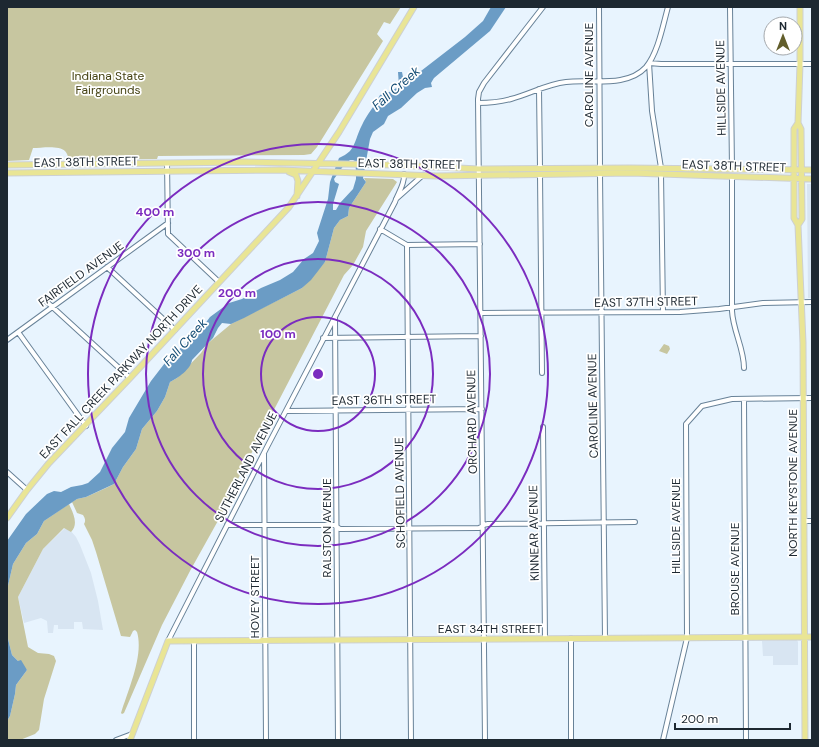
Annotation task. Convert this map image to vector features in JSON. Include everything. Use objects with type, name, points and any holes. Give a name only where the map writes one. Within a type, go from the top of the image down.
[{"type":"main road","name":"EAST FALL CREEK PARKWAY NORTH DRIVE","points":[[7,518],[48,463],[86,426],[276,222],[297,197],[339,132],[414,7]]},
{"type":"main road","name":"NORTH KEYSTONE AVENUE","points":[[798,225],[802,218],[801,129],[798,123],[800,7]]},
{"type":"main road","name":"NORTH KEYSTONE AVENUE","points":[[798,123],[794,129],[794,218],[798,225],[803,343],[805,740]]},
{"type":"main road","name":"EAST 38TH STREET","points":[[7,165],[245,162],[395,165],[479,169],[600,168],[812,179]]},
{"type":"main road","name":"EAST 38TH STREET","points":[[7,173],[280,170],[479,176],[600,174],[732,169],[812,170]]},
{"type":"main road","points":[[280,170],[296,175],[298,181],[297,197]]},
{"type":"main road","name":"EAST 34TH STREET","points":[[168,641],[812,637]]},
{"type":"main road","name":"SUTHERLAND AVENUE","points":[[130,740],[168,641]]},
{"type":"street","name":"ORCHARD AVENUE","points":[[485,740],[478,103],[479,92],[482,85],[543,7]]},
{"type":"street","name":"CAROLINE AVENUE","points":[[599,7],[600,168]]},
{"type":"street","points":[[478,103],[508,100],[565,82],[614,80],[628,77],[640,72],[649,63],[657,44],[668,7]]},
{"type":"street","name":"HILLSIDE AVENUE","points":[[730,7],[732,169]]},
{"type":"street","points":[[649,63],[812,64]]},
{"type":"street","points":[[649,63],[652,112],[661,171],[663,312]]},
{"type":"street","points":[[539,89],[540,168]]},
{"type":"street","points":[[167,163],[168,233],[219,282]]},
{"type":"street","points":[[47,164],[47,173]]},
{"type":"street","name":"SUTHERLAND AVENUE","points":[[168,641],[396,200],[397,195],[404,183],[404,174]]},
{"type":"street","points":[[540,174],[542,373]]},
{"type":"street","name":"CAROLINE AVENUE","points":[[600,174],[605,638]]},
{"type":"street","name":"SUTHERLAND AVENUE","points":[[396,200],[423,175]]},
{"type":"street","points":[[732,176],[732,307],[733,323],[742,354],[744,368]]},
{"type":"street","name":"FAIRFIELD AVENUE","points":[[7,340],[168,223]]},
{"type":"street","points":[[380,229],[407,245],[480,244]]},
{"type":"street","name":"SCHOFIELD AVENUE","points":[[407,245],[412,640],[411,740]]},
{"type":"street","points":[[107,267],[175,330]]},
{"type":"street","points":[[47,302],[130,378]]},
{"type":"street","name":"EAST 37TH STREET","points":[[481,313],[697,311],[763,303],[812,302]]},
{"type":"street","name":"RALSTON AVENUE","points":[[335,316],[338,740]]},
{"type":"street","points":[[18,332],[86,426]]},
{"type":"street","points":[[324,338],[481,336]]},
{"type":"street","points":[[744,399],[812,398]]},
{"type":"street","name":"HILLSIDE AVENUE","points":[[663,740],[687,638],[686,426],[691,417],[702,406],[732,399],[744,399]]},
{"type":"street","name":"BROUSE AVENUE","points":[[744,399],[746,740]]},
{"type":"street","name":"EAST 36TH STREET","points":[[286,411],[482,409]]},
{"type":"street","name":"KINNEAR AVENUE","points":[[542,427],[545,639]]},
{"type":"street","name":"HOVEY STREET","points":[[264,453],[266,740]]},
{"type":"street","points":[[7,472],[27,490]]},
{"type":"street","points":[[804,521],[812,521]]},
{"type":"street","points":[[227,525],[334,525],[340,529],[479,528],[488,524],[635,522]]},
{"type":"street","points":[[571,638],[571,740]]},
{"type":"street","points":[[194,641],[194,740]]},
{"type":"street","points":[[116,740],[132,734]]},
{"type":"shaded area","points":[[807,184],[812,184],[812,298],[808,298]]},
{"type":"shaded area","points":[[65,528],[70,530],[76,537],[91,573],[103,630],[83,629],[82,622],[74,622],[74,629],[58,629],[58,625],[54,625],[53,633],[48,633],[47,621],[41,618],[24,623],[18,597],[43,549]]},
{"type":"shaded area","points":[[797,640],[798,665],[773,665],[773,656],[763,656],[762,641]]},
{"type":"green space","name":"Indiana State Fairgrounds","points":[[7,7],[401,7],[390,24],[384,22],[377,34],[383,41],[317,147],[311,154],[158,156],[157,159],[70,160],[66,152],[62,149],[50,147],[33,148],[29,160],[7,161]]},
{"type":"green space","points":[[364,178],[393,179],[397,182],[366,231],[363,247],[353,265],[344,275],[237,481],[237,485],[229,501],[162,625],[124,713],[122,714],[121,713],[137,662],[139,641],[137,632],[135,630],[133,631],[130,637],[121,636],[96,552],[84,524],[85,518],[83,515],[77,513],[72,502],[114,484],[123,467],[136,449],[142,429],[157,411],[165,397],[170,382],[177,378],[201,353],[207,344],[231,324],[302,288],[325,262],[334,228],[340,220],[348,216],[349,208],[366,182]]},
{"type":"green space","points":[[664,344],[669,346],[670,349],[667,354],[659,351]]},
{"type":"green space","points":[[69,504],[75,526],[71,532],[64,528],[43,549],[18,597],[28,647],[38,653],[54,656],[56,661],[44,699],[39,730],[35,734],[20,740],[7,740],[7,721],[10,716],[16,685],[27,670],[12,655],[7,635],[7,590],[13,564],[26,543],[37,534],[44,521]]},
{"type":"water","name":"Fall Creek","points":[[491,7],[506,7],[490,31],[434,78],[431,83],[432,87],[425,88],[417,93],[401,108],[388,116],[384,124],[373,132],[370,139],[363,178],[366,182],[349,208],[348,216],[340,220],[334,228],[325,262],[311,280],[302,288],[244,318],[231,324],[222,323],[213,338],[192,360],[187,370],[170,382],[165,397],[157,411],[142,429],[136,449],[123,467],[114,484],[86,497],[77,499],[44,521],[37,534],[26,543],[13,564],[7,590],[7,541],[26,514],[47,494],[54,491],[61,492],[71,487],[88,483],[100,472],[112,448],[125,432],[129,418],[151,381],[168,359],[199,332],[210,317],[229,303],[242,299],[293,272],[304,259],[313,253],[319,241],[317,233],[328,199],[330,182],[339,158],[348,153],[352,148],[360,128],[380,95],[392,91],[399,86],[398,72],[402,72],[404,82],[408,81],[465,37],[483,21]],"holes":[[[350,160],[355,161],[356,171],[356,179],[353,189],[340,203],[336,210],[333,210],[333,204],[339,184],[335,182],[334,179],[344,165]]]},
{"type":"water","points":[[7,635],[12,655],[18,661],[21,660],[27,670],[16,685],[10,716],[7,721]]}]
